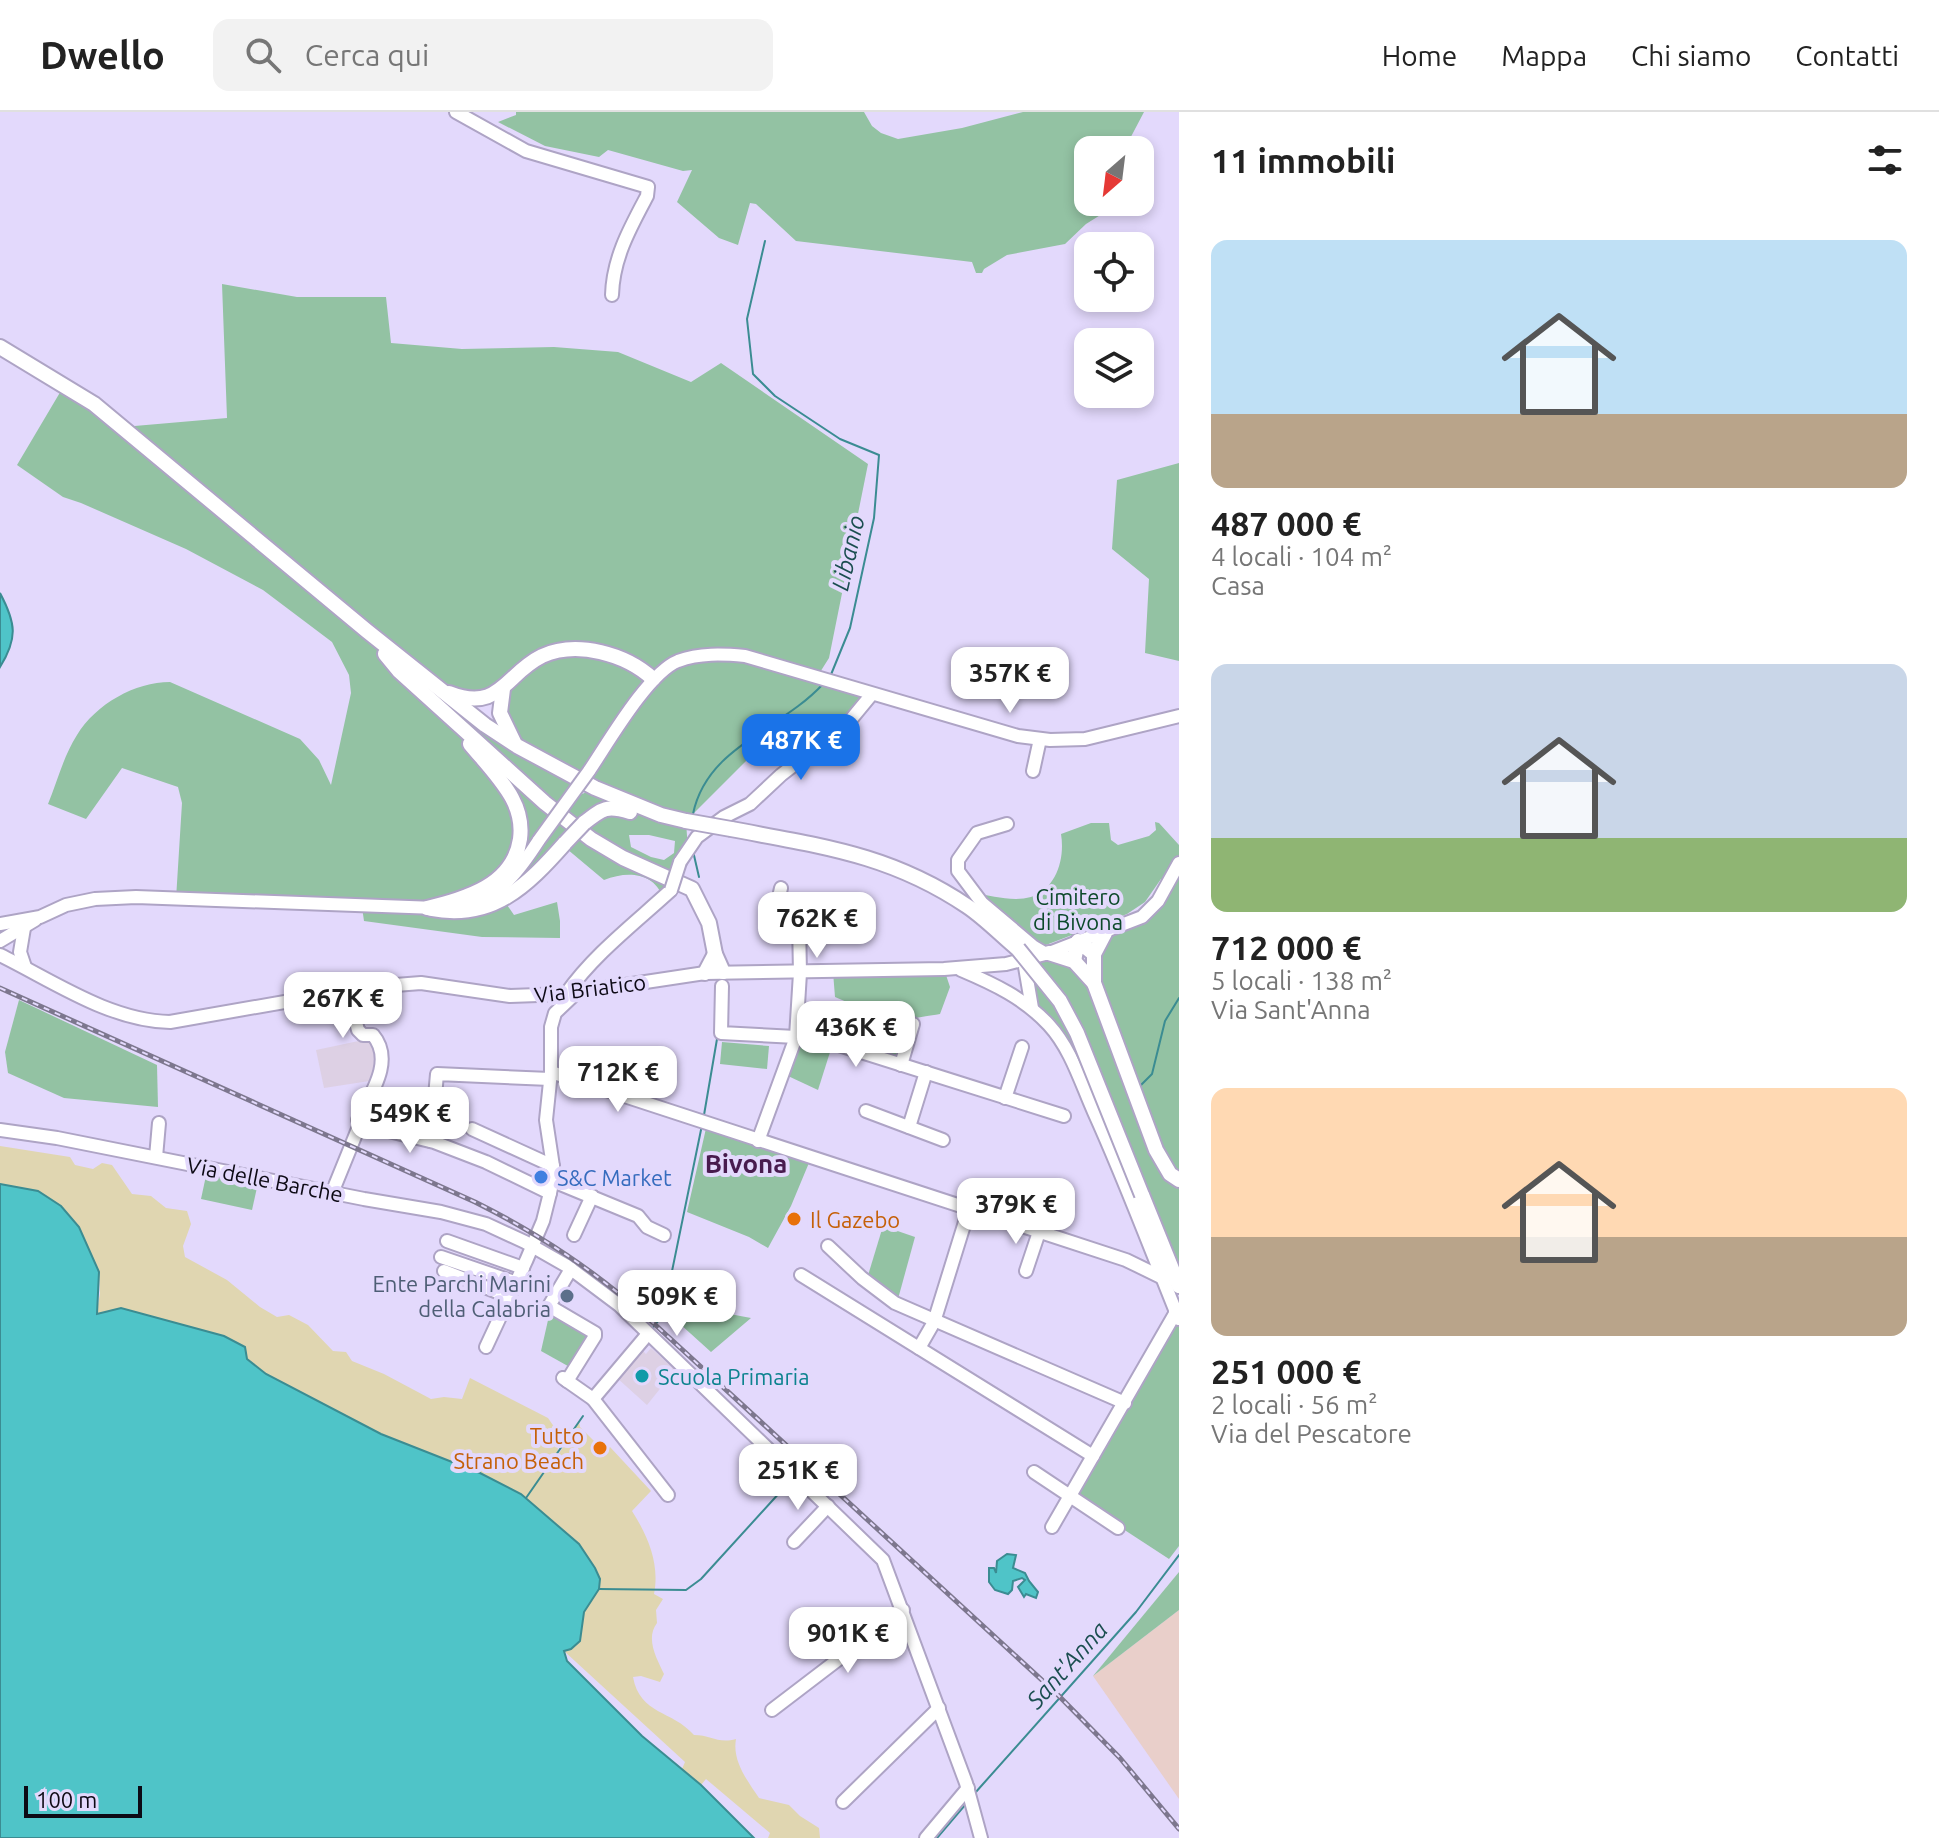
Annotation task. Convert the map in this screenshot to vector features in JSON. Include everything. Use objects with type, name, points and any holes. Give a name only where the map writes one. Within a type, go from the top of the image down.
[{"type":"main road","points":[[0,347],[94,404],[437,689],[517,746],[572,777],[661,815],[840,849],[883,861],[924,880],[969,907],[1018,949],[1060,1001],[1077,1033],[1142,1195],[1174,1264],[1179,1286]]},
{"type":"main road","points":[[367,631],[399,671],[545,803],[591,839],[623,858],[692,889],[709,923],[722,979]]},
{"type":"main road","points":[[437,689],[462,698],[476,699],[503,689],[521,670],[540,657],[558,650],[586,650],[610,655],[640,667],[653,679]]},
{"type":"main road","points":[[503,689],[500,713],[517,746]]},
{"type":"main road","points":[[427,908],[462,899],[498,879],[513,860],[519,846],[521,824],[510,795],[445,712]]},
{"type":"main road","points":[[427,908],[454,913],[490,907],[531,879],[601,809],[615,808],[650,817],[661,815]]},
{"type":"main road","points":[[1105,933],[1094,954],[1094,983],[1156,1150],[1170,1174],[1179,1180]]},
{"type":"main road","points":[[1074,961],[1078,941],[1094,954]]},
{"type":"main road","points":[[705,973],[715,954]]},
{"type":"main road","points":[[1044,954],[1074,961],[1094,983]]},
{"type":"street","points":[[456,112],[526,151],[648,187],[647,196],[612,275],[612,295]]},
{"type":"street","points":[[0,941],[66,905],[95,899],[136,897],[427,908],[467,905],[494,894],[523,865],[653,679],[675,662],[714,653],[745,656],[1018,736],[1040,739],[1085,739],[1179,716]]},
{"type":"street","points":[[486,1347],[517,1283],[528,1244],[543,1221],[552,1187],[553,1166],[546,1120],[551,1075],[551,1027],[555,1013],[575,982],[671,890],[680,862],[692,845],[724,817],[750,804],[781,775],[848,723],[872,694]]},
{"type":"street","points":[[1033,771],[1040,739]]},
{"type":"street","points":[[1007,824],[977,833],[958,860],[958,871],[982,903],[1044,954],[1025,967],[1032,1008]]},
{"type":"street","name":"Via Briatico","points":[[0,955],[114,1011],[151,1021],[170,1022],[370,987],[421,983],[510,996],[570,994],[705,973],[722,979],[957,968],[1006,964],[1044,954],[1142,917],[1158,901],[1179,863]]},
{"type":"street","points":[[758,1141],[796,1037],[799,922],[776,911],[781,888]]},
{"type":"street","points":[[0,924],[40,917]]},
{"type":"street","points":[[24,928],[20,952],[25,967]]},
{"type":"street","points":[[1005,989],[1003,972],[1006,964],[1025,978]]},
{"type":"street","points":[[957,968],[1005,989],[1032,1008],[1066,1048],[1116,1160],[1178,1315],[1052,1527]]},
{"type":"street","points":[[722,979],[721,1033],[796,1037],[839,1045],[1064,1116]]},
{"type":"street","points":[[332,1193],[360,1124],[358,1120],[381,1076],[382,1060],[377,1041],[373,1035],[363,1035],[358,1030],[348,992]]},
{"type":"street","points":[[901,1065],[913,1024]]},
{"type":"street","points":[[1005,1098],[1022,1047]]},
{"type":"street","points":[[909,1127],[926,1072]]},
{"type":"street","points":[[431,1141],[437,1074],[551,1075],[1126,1260],[1163,1278]]},
{"type":"street","points":[[866,1111],[943,1140]]},
{"type":"street","points":[[156,1157],[159,1123]]},
{"type":"street","points":[[360,1124],[431,1141],[552,1187],[592,1196],[638,1216],[647,1227],[664,1235]]},
{"type":"street","points":[[472,1129],[553,1166]]},
{"type":"street","name":"Via delle Barche","points":[[0,1130],[441,1212],[486,1224],[571,1269],[619,1305],[883,1560],[968,1788],[981,1838]]},
{"type":"street","points":[[574,1235],[592,1196]]},
{"type":"street","points":[[919,1348],[934,1322],[969,1209]]},
{"type":"street","points":[[1026,1271],[1039,1232]]},
{"type":"street","points":[[447,1241],[523,1268]]},
{"type":"street","points":[[828,1246],[895,1303],[1125,1403]]},
{"type":"street","points":[[441,1257],[517,1283]]},
{"type":"street","points":[[571,1269],[549,1306],[595,1333],[595,1336],[565,1380],[593,1399],[668,1495]]},
{"type":"street","points":[[444,1271],[510,1297]]},
{"type":"street","points":[[801,1275],[1093,1456]]},
{"type":"street","points":[[593,1399],[647,1335]]},
{"type":"street","points":[[1034,1472],[1118,1528]]},
{"type":"street","points":[[794,1542],[828,1506]]},
{"type":"street","points":[[772,1710],[903,1610]]},
{"type":"street","points":[[843,1802],[939,1708]]},
{"type":"street","points":[[926,1838],[968,1788]]},
{"type":"shaded area","points":[[0,593],[13,630],[10,647],[0,667]]},
{"type":"shaded area","points":[[368,1039],[374,1043],[379,1067],[376,1080],[324,1088],[316,1050]]},
{"type":"shaded area","points":[[0,1184],[38,1191],[61,1206],[79,1227],[99,1272],[97,1314],[121,1308],[224,1336],[245,1347],[247,1359],[266,1374],[381,1434],[480,1473],[521,1494],[579,1544],[600,1579],[599,1589],[584,1612],[580,1641],[564,1651],[567,1661],[642,1736],[701,1785],[754,1838],[0,1838]]},
{"type":"shaded area","points":[[640,1348],[646,1354],[651,1348],[675,1370],[647,1405],[616,1377]]},
{"type":"shaded area","points":[[1007,1554],[1016,1555],[1013,1568],[1025,1573],[1038,1592],[1036,1598],[1026,1594],[1024,1597],[1018,1587],[1025,1580],[1022,1578],[1013,1581],[1008,1594],[995,1590],[989,1582],[989,1568],[994,1568],[996,1573],[997,1561]]},
{"type":"shaded area","points":[[1179,1610],[1179,1799],[1093,1676]]},
{"type":"green space","points":[[516,112],[864,112],[872,126],[898,139],[962,128],[1023,112],[1144,112],[1131,136],[1074,136],[1074,216],[1099,216],[1074,232],[1065,244],[1007,255],[982,273],[976,273],[972,262],[796,241],[756,204],[750,203],[738,245],[719,238],[677,202],[692,170],[683,171],[608,150],[599,157],[545,146],[498,122],[516,115]]},
{"type":"green space","points":[[222,284],[297,297],[386,297],[391,343],[462,349],[554,347],[618,352],[691,382],[721,363],[868,464],[829,658],[817,677],[872,694],[822,742],[791,725],[749,758],[686,821],[688,851],[663,897],[646,878],[622,875],[604,880],[567,849],[505,902],[514,915],[557,902],[560,938],[482,937],[364,921],[362,907],[176,899],[182,803],[178,787],[122,768],[86,819],[48,804],[68,751],[85,724],[106,705],[130,691],[170,682],[300,739],[319,760],[331,785],[351,693],[349,675],[332,642],[263,590],[186,549],[63,497],[17,465],[65,384],[123,427],[227,418]],"holes":[[[442,690],[488,696],[500,701],[514,744]],[[589,772],[595,788],[565,802],[572,777]],[[629,835],[649,835],[675,841],[674,853],[664,860],[631,847]]]},
{"type":"green space","points":[[1179,463],[1179,661],[1145,653],[1149,579],[1112,549],[1117,480]]},
{"type":"green space","name":"Cimitero di Bivona","points":[[1155,822],[1179,845],[1179,1268],[1066,1048],[1032,1008],[1025,967],[1049,953],[1093,982],[1105,933],[1142,917],[1168,882],[1161,879],[1145,902],[1127,914],[1038,948],[974,893],[1010,899],[1031,897],[1047,887],[1057,871],[1062,853],[1061,834],[1091,823],[1109,823],[1111,840],[1118,845],[1149,836],[1156,830]]},
{"type":"green space","points":[[944,969],[950,987],[940,1014],[906,1022],[896,1057],[884,1053],[889,1030],[875,1014],[835,997],[833,972]]},
{"type":"green space","points":[[19,1000],[157,1065],[158,1107],[64,1098],[8,1073],[5,1052]]},
{"type":"green space","points":[[722,1042],[769,1046],[767,1069],[720,1064]]},
{"type":"green space","points":[[800,1044],[831,1049],[818,1090],[788,1076]]},
{"type":"green space","points":[[707,1124],[811,1158],[791,1206],[768,1248],[687,1212]]},
{"type":"green space","points":[[207,1171],[258,1183],[252,1210],[201,1199]]},
{"type":"green space","points":[[883,1226],[915,1237],[898,1299],[866,1282]]},
{"type":"green space","points":[[551,1307],[595,1333],[575,1370],[541,1351]]},
{"type":"green space","points":[[666,1307],[703,1309],[751,1318],[711,1352],[680,1324],[663,1321]]},
{"type":"green space","points":[[1179,1318],[1179,1546],[1169,1559],[1071,1495]]},
{"type":"green space","points":[[1179,1572],[1179,1610],[1093,1676]]},
{"type":"sand","points":[[0,1146],[70,1157],[75,1165],[93,1169],[102,1163],[112,1165],[132,1194],[151,1196],[166,1208],[187,1211],[191,1224],[183,1246],[185,1257],[227,1280],[277,1317],[289,1315],[308,1325],[333,1351],[346,1352],[352,1361],[431,1399],[462,1399],[470,1378],[548,1418],[557,1431],[558,1455],[579,1422],[596,1443],[593,1447],[601,1455],[610,1447],[651,1491],[632,1511],[643,1530],[654,1561],[654,1594],[663,1599],[656,1610],[657,1623],[652,1642],[664,1674],[660,1682],[641,1676],[633,1677],[642,1699],[694,1735],[736,1739],[738,1763],[759,1798],[789,1805],[819,1828],[820,1838],[768,1838],[770,1833],[706,1779],[701,1785],[682,1769],[685,1762],[564,1651],[580,1641],[584,1612],[599,1589],[579,1544],[521,1494],[480,1473],[381,1434],[266,1374],[247,1359],[96,1314],[100,1294],[99,1272],[79,1227],[38,1191],[0,1184]]},
{"type":"waterway","name":"Libanio","points":[[765,241],[747,319],[753,374],[775,396],[840,439],[879,455],[874,518],[850,628],[830,677]]},
{"type":"waterway","name":"Libanio","points":[[693,814],[701,791],[713,771],[729,755],[806,700],[823,684]]},
{"type":"waterway","name":"Libanio","points":[[693,851],[699,877]]},
{"type":"waterway","points":[[1141,1085],[1152,1074],[1165,1021],[1179,998]]},
{"type":"waterway","name":"Libanio","points":[[704,1115],[717,1039]]},
{"type":"waterway","name":"Libanio","points":[[651,1330],[663,1315],[702,1125]]},
{"type":"waterway","name":"Libanio","points":[[526,1498],[583,1416]]},
{"type":"waterway","points":[[799,1472],[812,1458]]},
{"type":"waterway","points":[[599,1589],[686,1590],[701,1579],[792,1479]]},
{"type":"waterway","name":"Sant'Anna","points":[[975,1793],[1136,1612],[1179,1555]]},
{"type":"waterway","points":[[937,1838],[965,1805]]},
{"type":"railway","points":[[0,988],[475,1202],[522,1227],[588,1270],[650,1320],[1056,1693],[1120,1758],[1179,1829]]},
{"type":"place","name":"S&C Market","points":[[541,1177]]},
{"type":"place","name":"Il Gazebo","points":[[794,1219]]},
{"type":"place","name":"Ente Parchi Marini della Calabria","points":[[567,1296]]},
{"type":"place","name":"Scuola Primaria","points":[[642,1376]]},
{"type":"place","name":"Tutto Strano Beach","points":[[600,1448]]},
{"type":"district","name":"Bivona","points":[[746,1163]]}]
